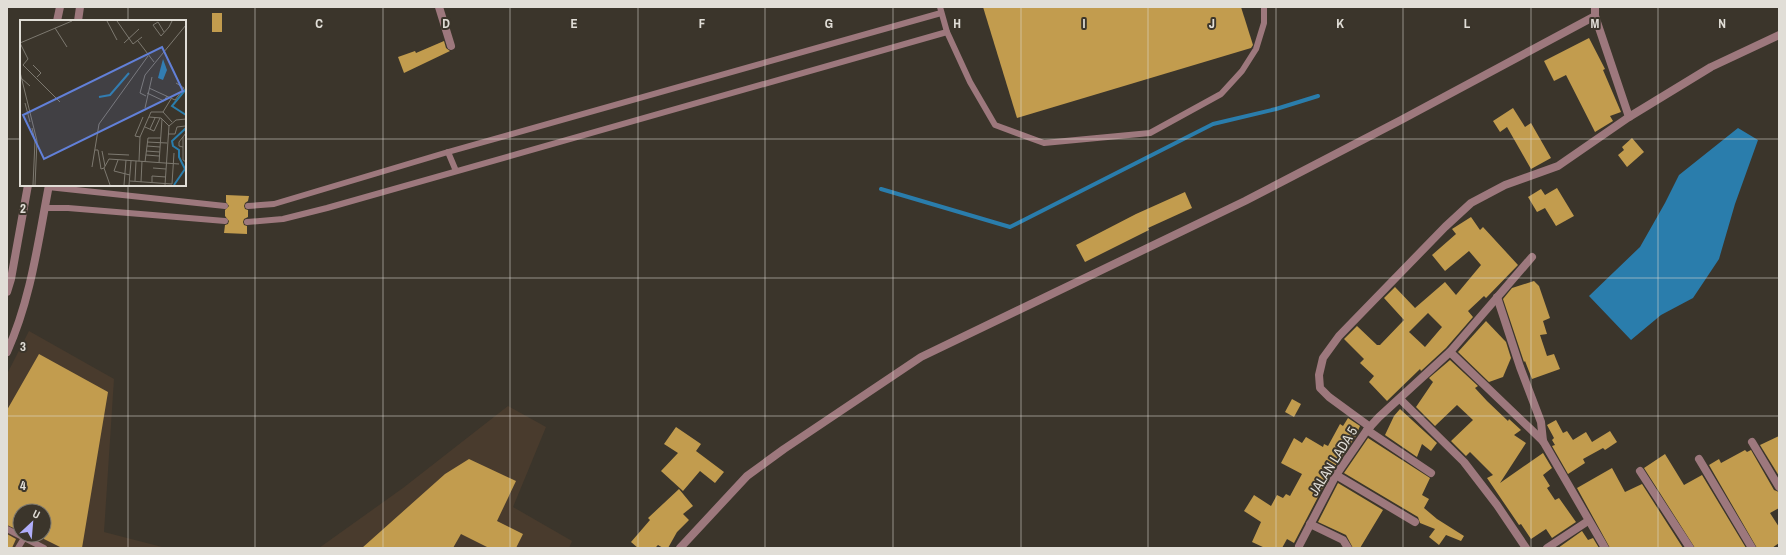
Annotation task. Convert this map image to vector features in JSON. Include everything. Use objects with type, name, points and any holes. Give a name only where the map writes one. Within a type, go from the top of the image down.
[{"type":"street","points":[[57,20],[60,7]]},
{"type":"street","points":[[78,20],[80,7]]},
{"type":"street","points":[[439,7],[451,46]]},
{"type":"street","points":[[1595,7],[1595,16],[1629,118]]},
{"type":"street","points":[[680,548],[747,476],[784,449],[922,357],[1244,201],[1394,124],[1595,16]]},
{"type":"street","points":[[1431,473],[1368,428],[1320,388],[1319,374],[1323,358],[1339,336],[1445,227],[1471,203],[1505,185],[1558,166],[1629,118],[1711,67],[1779,35]]},
{"type":"street","points":[[7,292],[11,279],[28,186]]},
{"type":"street","points":[[7,352],[17,331],[33,278],[48,186]]},
{"type":"street","name":"JALAN LADA 5","points":[[1299,546],[1336,475],[1368,428],[1450,352],[1532,257]]},
{"type":"street","points":[[1497,297],[1520,368],[1541,422],[1543,441]]},
{"type":"street","points":[[1450,352],[1543,441],[1605,548]]},
{"type":"street","points":[[1400,399],[1464,462],[1497,505],[1526,548]]},
{"type":"street","points":[[1752,442],[1779,487]]},
{"type":"street","points":[[1699,459],[1752,548]]},
{"type":"street","points":[[1640,471],[1690,548]]},
{"type":"street","points":[[1336,475],[1415,522]]},
{"type":"street","points":[[1547,548],[1588,521]]},
{"type":"street","points":[[1310,524],[1343,540],[1348,548]]},
{"type":"lane","points":[[248,206],[274,204],[448,152],[940,10],[947,32],[970,82],[995,125],[1044,143],[1150,133],[1221,94],[1242,71],[1256,49],[1264,23],[1264,7]]},
{"type":"lane","points":[[247,222],[283,219],[327,208],[947,32]]},
{"type":"lane","points":[[448,152],[456,171]]},
{"type":"lane","points":[[48,186],[225,206]]},
{"type":"lane","points":[[44,208],[68,208],[225,221]]},
{"type":"lane","points":[[34,543],[44,548]]},
{"type":"shaded area","points":[[29,331],[114,379],[104,532],[166,548],[7,548],[7,374]]},
{"type":"shaded area","points":[[508,406],[546,427],[513,507],[572,541],[569,548],[319,548],[403,488]]},
{"type":"water","points":[[1738,128],[1758,140],[1735,204],[1719,259],[1693,298],[1661,315],[1631,340],[1589,296],[1640,247],[1679,175]]},
{"type":"building","points":[[983,7],[1241,7],[1253,45],[1251,48],[1017,118]]},
{"type":"building","points":[[212,13],[222,13],[222,32],[212,32]]},
{"type":"building","points":[[1589,38],[1605,69],[1603,70],[1621,112],[1610,116],[1613,121],[1595,132],[1566,75],[1554,81],[1544,61]]},
{"type":"building","points":[[444,41],[446,48],[450,51],[404,73],[398,57],[415,51],[416,53]]},
{"type":"building","points":[[1513,108],[1525,127],[1531,123],[1551,158],[1531,169],[1507,127],[1500,132],[1493,121]]},
{"type":"building","points":[[1632,138],[1644,152],[1627,167],[1618,155],[1624,150],[1622,147]]},
{"type":"building","points":[[1557,188],[1574,216],[1556,226],[1545,208],[1537,212],[1528,197],[1541,189],[1545,195]]},
{"type":"building","points":[[1185,192],[1192,208],[1148,228],[1149,230],[1085,262],[1076,245],[1136,214]]},
{"type":"building","points":[[226,195],[249,196],[248,201],[244,206],[245,209],[248,210],[248,217],[244,219],[243,222],[244,225],[247,226],[247,234],[224,233],[225,225],[228,224],[229,221],[225,216],[225,210],[229,206],[226,202]]},
{"type":"building","points":[[1471,217],[1480,230],[1483,227],[1518,265],[1486,298],[1484,296],[1468,311],[1473,317],[1446,348],[1421,371],[1420,369],[1387,401],[1369,382],[1374,376],[1360,363],[1364,359],[1344,339],[1357,326],[1377,345],[1380,345],[1404,320],[1384,298],[1395,287],[1415,308],[1445,282],[1456,295],[1481,265],[1469,251],[1445,271],[1432,255],[1456,234],[1452,229]],"holes":[[[1428,313],[1442,327],[1425,347],[1409,332]]]},
{"type":"building","points":[[1534,281],[1539,286],[1550,318],[1543,321],[1547,334],[1540,335],[1547,356],[1554,354],[1560,369],[1532,379],[1525,361],[1524,362],[1503,299],[1512,288]]},
{"type":"building","points":[[1486,321],[1506,342],[1511,358],[1503,377],[1489,382],[1458,352]]},
{"type":"building","points":[[39,354],[108,392],[82,548],[62,548],[52,543],[52,503],[12,503],[12,527],[7,525],[7,410]]},
{"type":"building","points":[[1450,360],[1478,386],[1475,388],[1487,401],[1508,421],[1509,419],[1521,430],[1514,435],[1526,443],[1500,483],[1543,453],[1552,468],[1543,475],[1550,486],[1547,488],[1555,500],[1559,498],[1576,522],[1552,538],[1546,529],[1531,539],[1521,524],[1519,525],[1487,478],[1493,475],[1470,452],[1466,456],[1451,441],[1473,420],[1457,405],[1435,426],[1416,407],[1433,382],[1429,378]]},
{"type":"building","points":[[1292,399],[1301,404],[1294,417],[1285,412]]},
{"type":"building","points":[[1400,409],[1437,443],[1431,451],[1422,444],[1417,457],[1385,435],[1394,416]]},
{"type":"building","points":[[1348,418],[1360,426],[1358,433],[1331,472],[1294,543],[1287,539],[1282,548],[1265,548],[1252,542],[1261,522],[1244,511],[1254,495],[1271,506],[1277,495],[1283,498],[1286,494],[1290,496],[1302,474],[1281,463],[1294,438],[1302,443],[1306,437],[1323,447],[1324,444],[1328,446],[1340,424],[1343,426]]},
{"type":"building","points":[[1556,420],[1563,433],[1567,431],[1573,440],[1586,432],[1592,442],[1610,431],[1617,442],[1605,450],[1603,448],[1583,459],[1585,463],[1568,474],[1552,446],[1555,445],[1552,440],[1554,438],[1547,425]]},
{"type":"building","points":[[676,427],[701,444],[696,451],[724,472],[715,483],[700,471],[683,491],[661,471],[678,453],[664,444]]},
{"type":"building","points":[[1779,436],[1779,476],[1760,445]]},
{"type":"building","points":[[1368,438],[1430,478],[1422,495],[1429,499],[1424,508],[1437,519],[1464,536],[1461,541],[1446,535],[1439,545],[1429,537],[1435,529],[1420,523],[1418,517],[1344,473]]},
{"type":"building","points":[[1745,450],[1747,452],[1751,450],[1774,490],[1779,492],[1779,508],[1770,513],[1779,527],[1779,543],[1772,548],[1757,548],[1709,465],[1719,459],[1721,463]]},
{"type":"building","points":[[1665,454],[1684,485],[1702,475],[1746,548],[1695,548],[1644,468]]},
{"type":"building","points":[[469,459],[516,481],[497,521],[523,534],[516,548],[489,548],[461,534],[453,548],[362,548],[445,474]]},
{"type":"building","points":[[1612,468],[1625,492],[1642,484],[1683,548],[1610,548],[1577,488]]},
{"type":"building","points":[[1338,483],[1383,510],[1360,548],[1353,548],[1346,535],[1318,522]]},
{"type":"building","points":[[679,489],[693,506],[683,514],[689,520],[677,532],[668,548],[663,548],[658,545],[655,548],[638,548],[631,542],[650,520],[648,518]]},
{"type":"building","points":[[1582,531],[1588,540],[1593,538],[1599,548],[1558,548]]},
{"type":"building","points":[[7,534],[12,537],[12,543],[14,543],[12,548],[7,548]]},
{"type":"waterway","points":[[881,189],[1010,227],[1213,124],[1276,109],[1318,96]]}]
